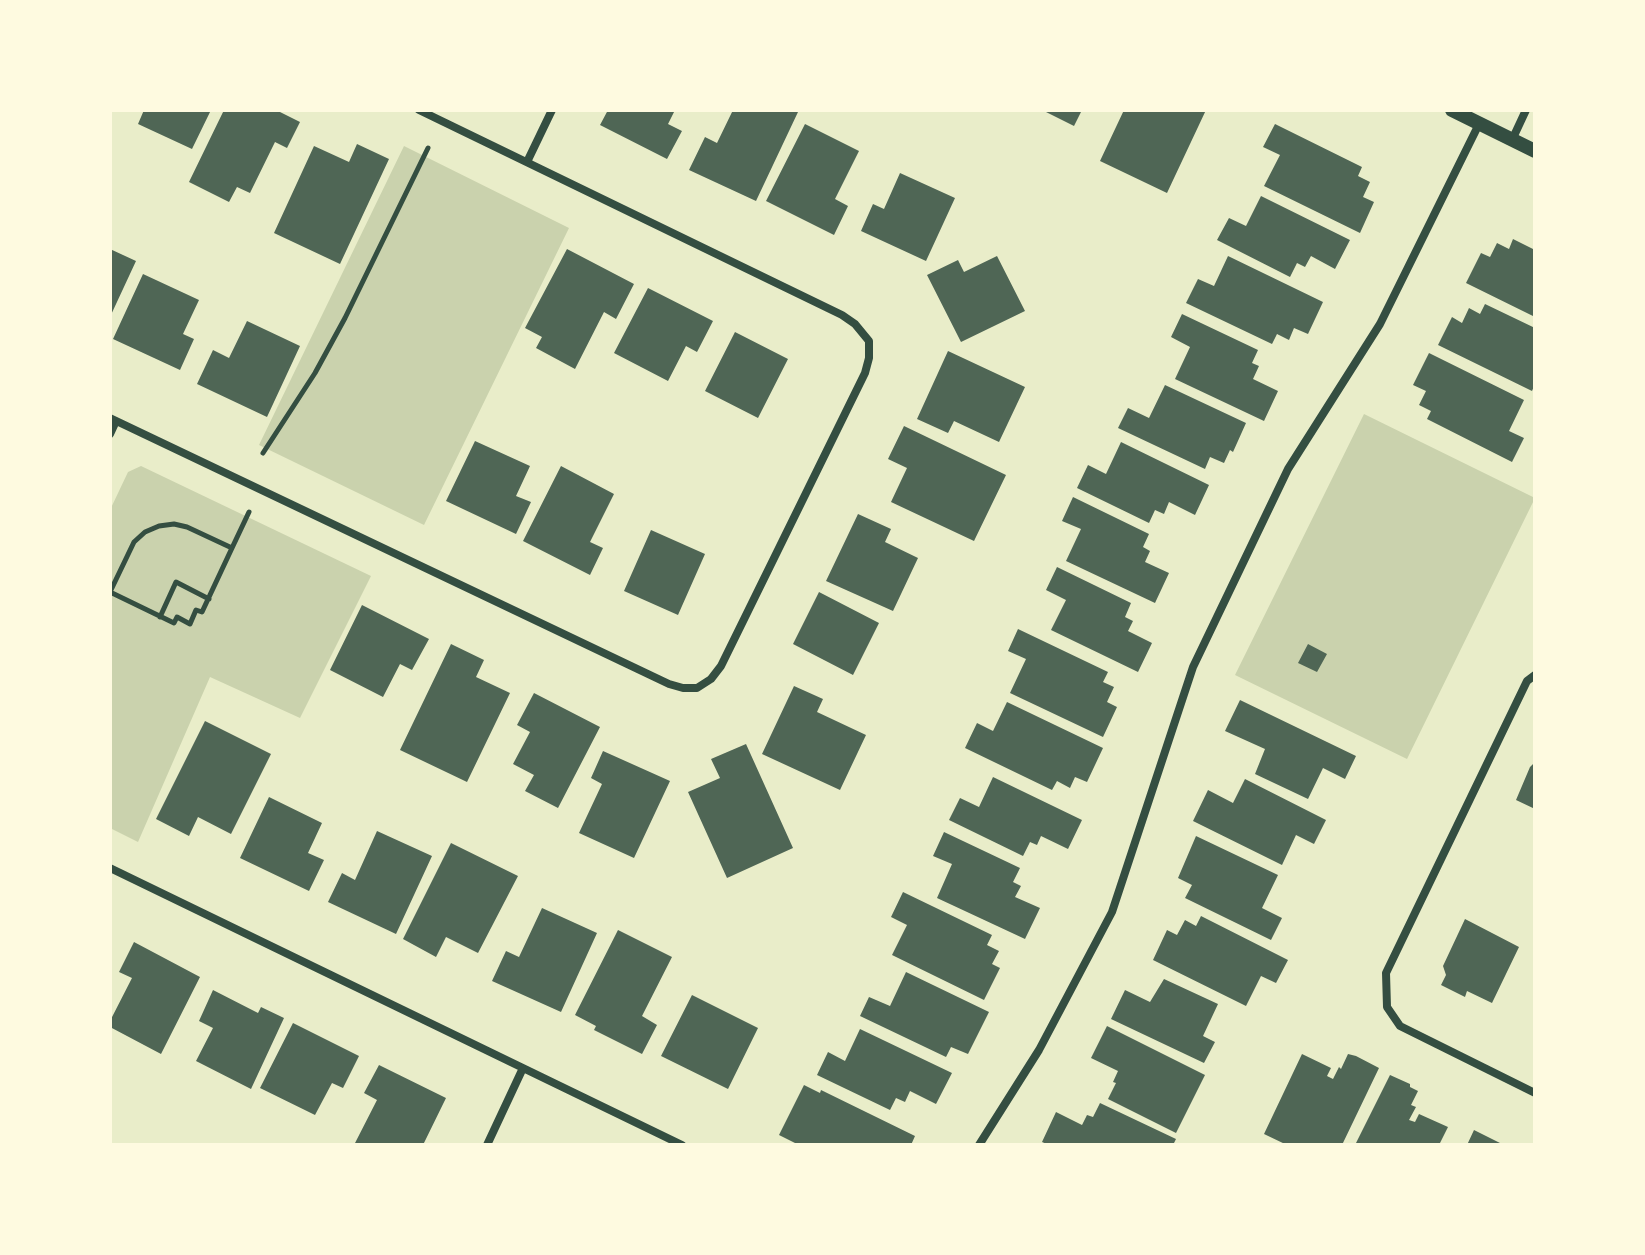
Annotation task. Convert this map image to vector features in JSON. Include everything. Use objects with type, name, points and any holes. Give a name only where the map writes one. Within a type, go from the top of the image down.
[{"type":"street","points":[[110,434],[113,419],[669,684],[697,688],[711,679],[721,666],[865,373],[869,341],[855,324],[842,315],[419,110]]},
{"type":"street","points":[[527,162],[552,110]]},
{"type":"street","points":[[1452,110],[1535,151]]},
{"type":"street","points":[[1512,140],[1526,110]]},
{"type":"street","points":[[979,1145],[1039,1050],[1112,912],[1193,667],[1288,469],[1380,324],[1479,124]]},
{"type":"street","points":[[1535,675],[1527,681],[1386,973],[1387,1007],[1400,1026],[1535,1093]]},
{"type":"street","points":[[110,868],[682,1145]]},
{"type":"street","points":[[487,1145],[523,1068]]},
{"type":"path","points":[[263,453],[338,332],[428,148]]},
{"type":"path","points":[[232,548],[187,527],[174,524],[159,526],[145,532],[134,542],[110,592],[174,623],[177,617],[190,624],[196,610],[202,612],[209,599],[249,512]]},
{"type":"path","points":[[160,617],[176,582],[209,599]]},
{"type":"green space","points":[[404,146],[569,228],[424,525],[259,445]]},
{"type":"green space","points":[[1364,414],[1535,498],[1407,759],[1235,675]]},
{"type":"green space","points":[[141,466],[371,576],[300,718],[210,677],[138,842],[110,828],[110,510],[128,472]]},
{"type":"building","points":[[144,110],[211,110],[192,149],[138,124]]},
{"type":"building","points":[[224,110],[276,110],[300,122],[287,148],[275,142],[250,193],[237,187],[229,202],[189,182]]},
{"type":"building","points":[[608,110],[675,110],[668,124],[682,131],[667,159],[600,125]]},
{"type":"building","points":[[733,110],[798,112],[756,201],[689,170],[705,137],[717,143]]},
{"type":"building","points":[[1042,110],[1082,110],[1074,126]]},
{"type":"building","points":[[1124,110],[1206,110],[1167,193],[1100,161]]},
{"type":"building","points":[[805,124],[859,151],[835,199],[848,206],[834,235],[766,201]]},
{"type":"building","points":[[1275,124],[1362,167],[1358,176],[1370,182],[1363,197],[1374,202],[1360,233],[1264,186],[1280,155],[1263,147]]},
{"type":"building","points":[[357,144],[389,159],[340,264],[274,233],[314,146],[349,162]]},
{"type":"building","points":[[900,173],[955,198],[926,261],[861,231],[873,204],[884,209]]},
{"type":"building","points":[[1261,196],[1350,240],[1335,269],[1311,256],[1305,267],[1297,263],[1290,277],[1217,240],[1229,218],[1246,226]]},
{"type":"building","points":[[1513,239],[1535,250],[1535,317],[1466,283],[1481,253],[1490,257],[1497,243],[1509,249]]},
{"type":"building","points":[[110,249],[136,261],[110,317]]},
{"type":"building","points":[[567,249],[634,284],[616,319],[604,312],[575,369],[536,348],[542,337],[525,328]]},
{"type":"building","points":[[997,256],[1025,311],[961,342],[927,275],[958,260],[964,272]]},
{"type":"building","points":[[1228,256],[1323,302],[1308,334],[1294,328],[1289,340],[1277,334],[1272,344],[1186,303],[1198,279],[1214,286]]},
{"type":"building","points":[[143,274],[199,300],[183,334],[194,339],[180,370],[113,339]]},
{"type":"building","points":[[648,288],[713,321],[697,352],[686,346],[668,381],[614,353]]},
{"type":"building","points":[[1485,304],[1535,328],[1535,384],[1532,391],[1438,345],[1452,317],[1462,323],[1469,308],[1480,314]]},
{"type":"building","points":[[1182,314],[1258,350],[1252,363],[1259,366],[1253,379],[1278,391],[1264,421],[1175,379],[1190,347],[1171,337]]},
{"type":"building","points":[[247,321],[300,346],[267,417],[197,384],[213,350],[229,358]]},
{"type":"building","points":[[735,332],[788,359],[758,418],[705,391]]},
{"type":"building","points":[[948,351],[1025,387],[999,442],[954,421],[948,433],[917,419]]},
{"type":"building","points":[[1429,353],[1524,400],[1509,431],[1524,438],[1512,462],[1427,419],[1431,411],[1419,405],[1426,391],[1413,385]]},
{"type":"building","points":[[1165,385],[1246,423],[1233,452],[1230,450],[1224,463],[1210,457],[1205,469],[1118,428],[1128,408],[1149,418]]},
{"type":"building","points":[[904,426],[1006,475],[974,541],[891,502],[907,468],[888,459]]},
{"type":"building","points":[[475,441],[530,466],[516,496],[531,502],[516,534],[446,501]]},
{"type":"building","points":[[1121,442],[1209,485],[1195,515],[1169,502],[1164,514],[1155,510],[1149,523],[1077,488],[1088,465],[1106,474]]},
{"type":"building","points":[[561,466],[614,494],[590,542],[603,548],[590,575],[523,541]]},
{"type":"building","points":[[1073,497],[1149,534],[1143,547],[1150,551],[1145,562],[1169,573],[1155,603],[1066,561],[1081,529],[1062,521]]},
{"type":"building","points":[[858,514],[891,529],[885,542],[918,558],[893,611],[826,581]]},
{"type":"building","points":[[651,530],[705,554],[678,615],[624,591]]},
{"type":"building","points":[[1057,567],[1131,603],[1125,617],[1133,621],[1128,631],[1152,643],[1138,672],[1051,630],[1066,600],[1046,590]]},
{"type":"building","points":[[819,592],[879,623],[853,675],[793,644]]},
{"type":"building","points":[[362,605],[429,639],[412,670],[400,664],[383,697],[330,670]]},
{"type":"building","points":[[1018,629],[1108,672],[1103,682],[1114,687],[1107,702],[1117,707],[1103,737],[1010,693],[1026,659],[1008,651]]},
{"type":"building","points":[[451,644],[484,660],[476,677],[510,693],[467,782],[400,750]]},
{"type":"building","points":[[1308,644],[1327,654],[1317,672],[1298,663]]},
{"type":"building","points":[[794,686],[823,699],[817,712],[866,735],[840,790],[762,754]]},
{"type":"building","points":[[534,693],[600,727],[558,808],[525,791],[534,775],[513,764],[530,732],[517,725]]},
{"type":"building","points":[[1240,700],[1356,756],[1345,779],[1323,768],[1308,799],[1255,774],[1265,749],[1225,731]]},
{"type":"building","points":[[1007,702],[1103,748],[1087,782],[1075,777],[1070,788],[1057,781],[1052,790],[965,748],[977,723],[993,731]]},
{"type":"building","points":[[205,721],[271,754],[231,834],[198,817],[189,836],[156,819]]},
{"type":"building","points":[[746,744],[793,848],[727,878],[688,792],[720,778],[711,759]]},
{"type":"building","points":[[603,751],[670,781],[634,858],[579,833],[602,784],[591,778]]},
{"type":"building","points":[[1535,762],[1535,809],[1516,800]]},
{"type":"building","points":[[993,777],[1082,820],[1068,849],[1041,836],[1037,845],[1030,842],[1023,856],[949,820],[960,798],[979,807]]},
{"type":"building","points":[[1245,779],[1326,820],[1314,844],[1296,835],[1282,865],[1193,821],[1208,790],[1233,803]]},
{"type":"building","points":[[269,797],[322,823],[308,853],[324,860],[309,891],[240,858]]},
{"type":"building","points":[[377,831],[432,856],[396,934],[328,902],[342,873],[355,880]]},
{"type":"building","points":[[944,832],[1020,868],[1013,882],[1021,886],[1015,897],[1040,908],[1025,939],[937,898],[952,864],[933,856]]},
{"type":"building","points":[[1196,836],[1278,875],[1262,908],[1282,918],[1271,940],[1185,898],[1192,885],[1178,878]]},
{"type":"building","points":[[451,843],[518,876],[478,953],[446,937],[436,957],[403,939]]},
{"type":"building","points":[[903,892],[992,935],[987,945],[999,951],[992,964],[1000,968],[984,1000],[892,955],[907,925],[891,917]]},
{"type":"building","points":[[542,908],[597,933],[561,1012],[492,981],[506,951],[519,957]]},
{"type":"building","points":[[1201,916],[1288,960],[1276,983],[1261,976],[1246,1006],[1153,960],[1167,930],[1177,935],[1185,920],[1196,926]]},
{"type":"building","points":[[1465,919],[1519,947],[1492,1003],[1467,991],[1465,997],[1441,985],[1446,975],[1443,966]]},
{"type":"building","points":[[618,930],[672,957],[642,1016],[657,1025],[642,1054],[594,1030],[596,1026],[575,1015]]},
{"type":"building","points":[[134,942],[200,977],[161,1054],[110,1027],[110,1021],[132,978],[119,972]]},
{"type":"building","points":[[906,972],[989,1012],[968,1054],[951,1047],[946,1057],[860,1016],[869,997],[890,1006]]},
{"type":"building","points":[[1164,979],[1218,1004],[1203,1036],[1215,1042],[1204,1063],[1111,1019],[1125,990],[1150,1002]]},
{"type":"building","points":[[213,990],[258,1013],[261,1007],[284,1018],[251,1089],[196,1061],[213,1028],[199,1021]]},
{"type":"building","points":[[692,995],[758,1028],[728,1089],[661,1056]]},
{"type":"building","points":[[293,1023],[359,1056],[343,1088],[332,1083],[315,1115],[260,1088]]},
{"type":"building","points":[[1107,1026],[1205,1075],[1176,1133],[1108,1099],[1118,1071],[1091,1058]]},
{"type":"building","points":[[860,1029],[952,1073],[936,1104],[910,1091],[905,1102],[896,1098],[890,1110],[817,1075],[828,1052],[845,1061]]},
{"type":"building","points":[[1302,1054],[1331,1068],[1327,1076],[1333,1079],[1348,1054],[1379,1068],[1342,1145],[1287,1145],[1264,1134]]},
{"type":"building","points":[[379,1065],[446,1098],[423,1145],[354,1145],[377,1100],[364,1093]]},
{"type":"building","points":[[1390,1075],[1418,1091],[1411,1105],[1416,1107],[1409,1120],[1415,1122],[1419,1114],[1448,1127],[1439,1145],[1355,1145]]},
{"type":"building","points":[[804,1085],[820,1093],[821,1090],[915,1136],[911,1145],[799,1145],[779,1135]]},
{"type":"building","points":[[1100,1103],[1176,1139],[1173,1145],[1049,1145],[1042,1142],[1056,1112],[1082,1125],[1087,1115],[1093,1117]]},
{"type":"building","points":[[1474,1130],[1504,1145],[1467,1145]]}]
